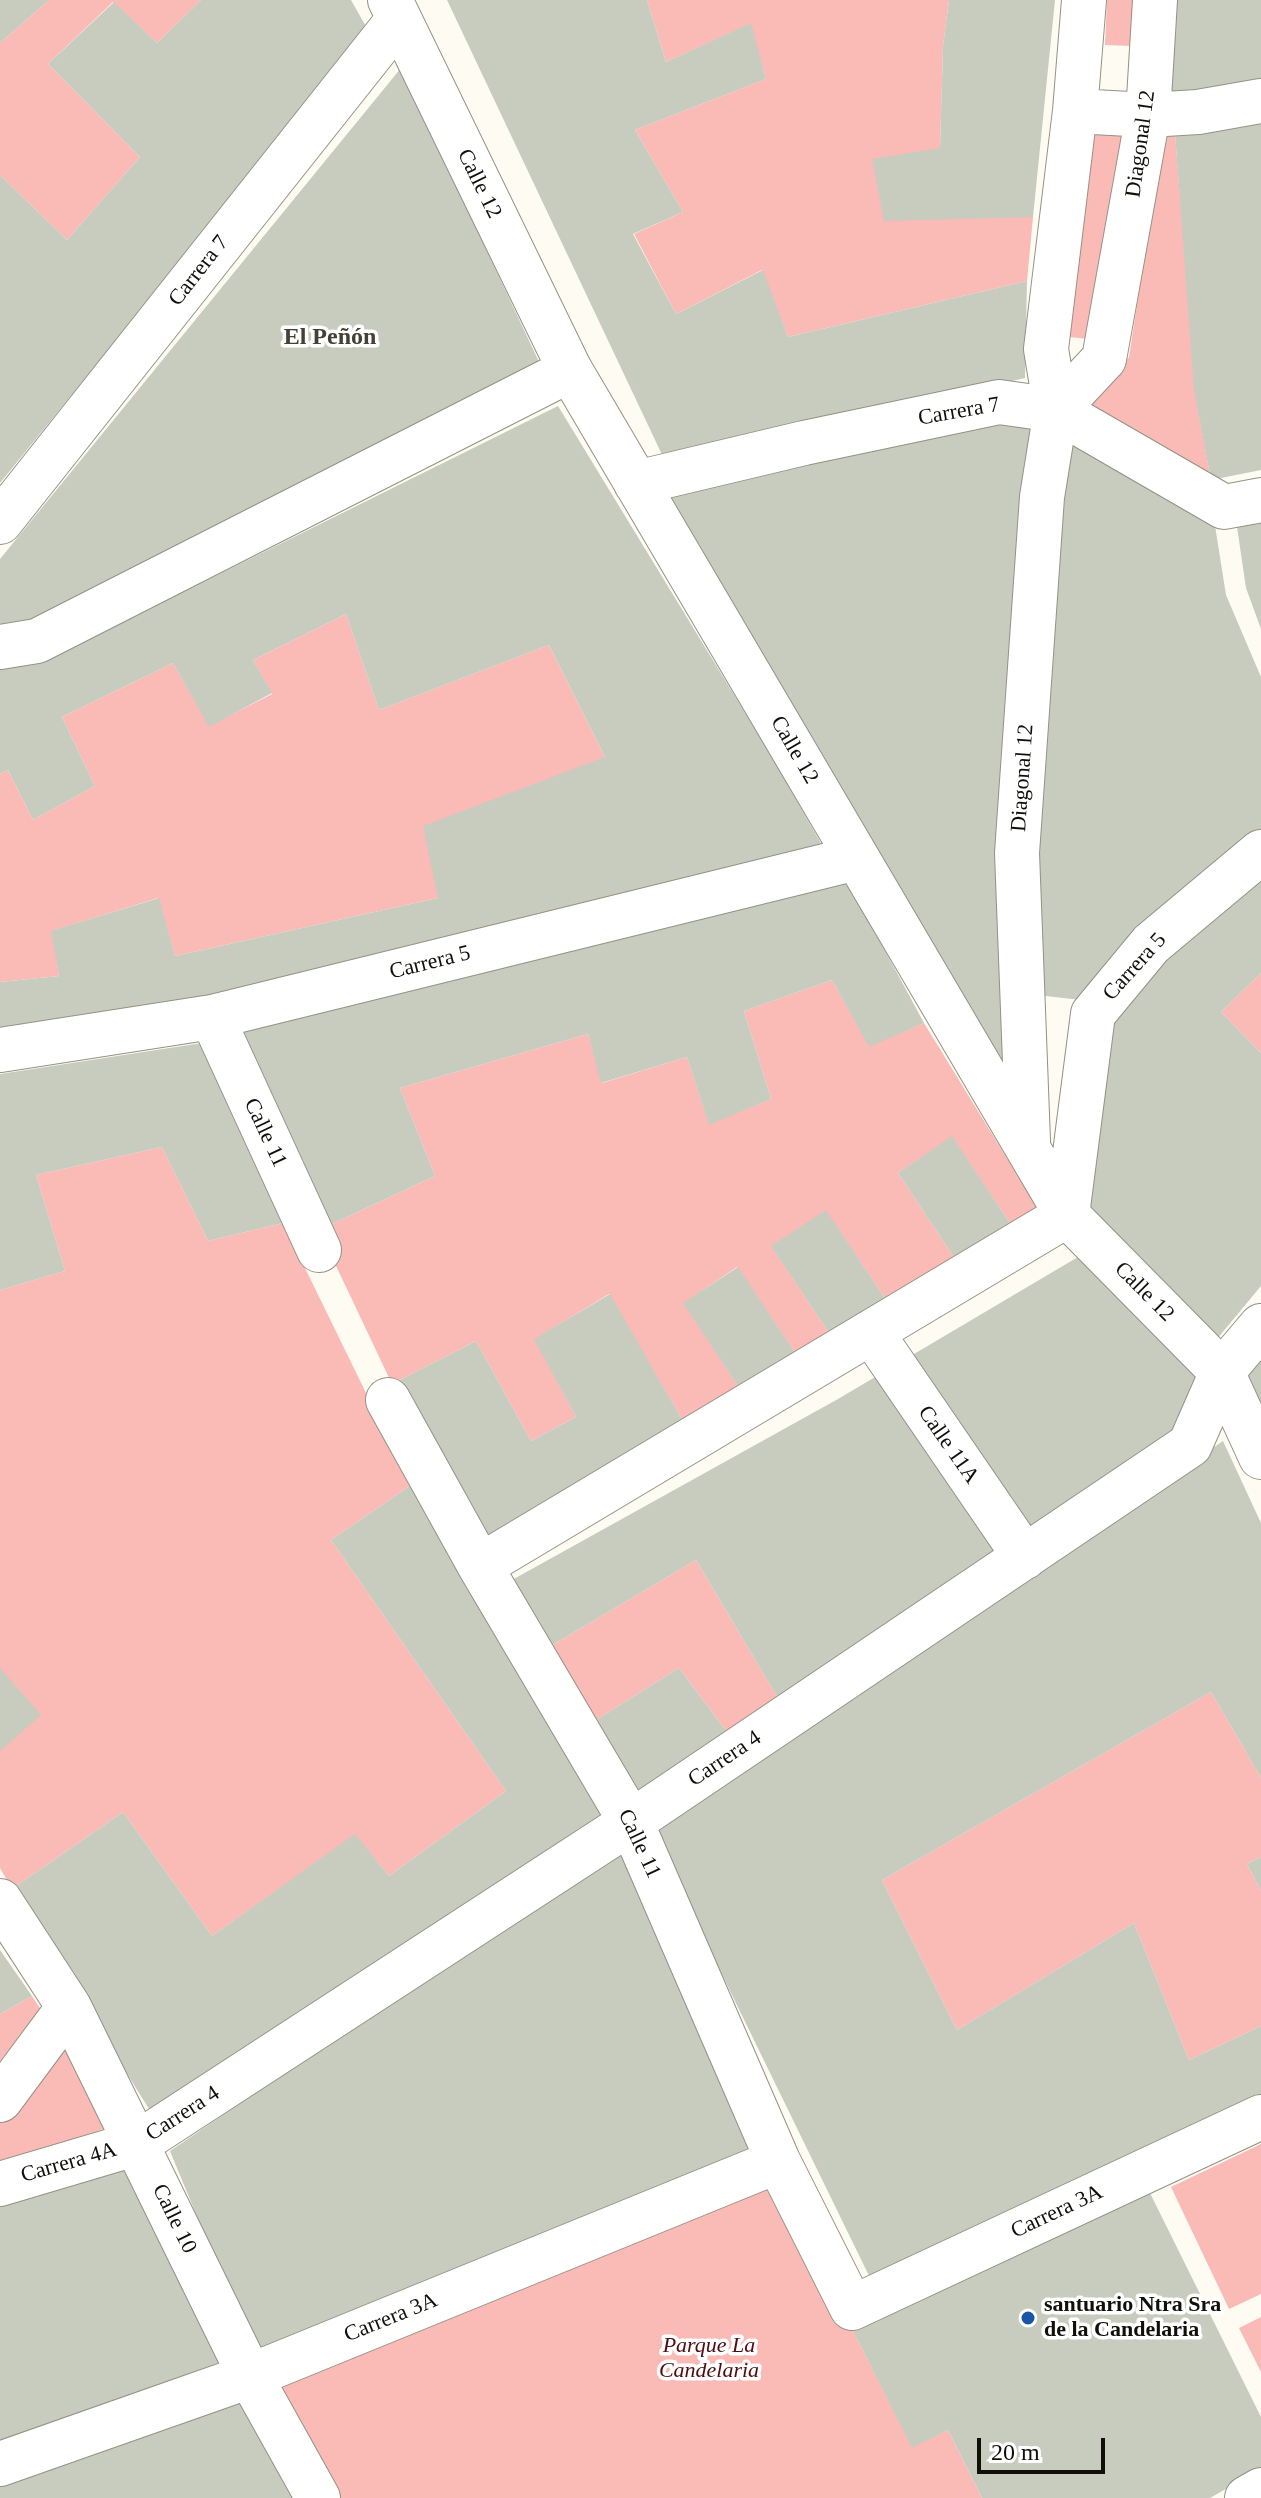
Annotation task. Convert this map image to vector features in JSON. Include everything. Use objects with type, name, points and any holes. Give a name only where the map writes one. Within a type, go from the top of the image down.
[{"type":"street","name":"Diagonal 12","points":[[1029,1147],[1017,853],[1042,497],[1056,410],[1046,349],[1075,111],[1084,0]]},
{"type":"street","name":"Diagonal 12","points":[[1056,410],[1104,359],[1148,115],[1155,0]]},
{"type":"street","name":"Calle 12","points":[[394,10],[570,370],[1067,1215],[1222,1372],[1261,1457]]},
{"type":"street","name":"Carrera 7","points":[[0,522],[394,10]]},
{"type":"street","points":[[1075,111],[1148,115],[1198,112],[1261,101]]},
{"type":"street","points":[[0,647],[37,641],[570,370]]},
{"type":"street","name":"Carrera 7","points":[[636,483],[804,443],[999,402],[1056,410],[1224,507],[1261,500]]},
{"type":"street","name":"Carrera 5","points":[[1067,1215],[1093,1014],[1151,944],[1261,852]]},
{"type":"street","name":"Carrera 5","points":[[0,1050],[212,1017],[857,858]]},
{"type":"street","name":"Calle 11","points":[[212,1017],[319,1250]]},
{"type":"street","points":[[480,1566],[1067,1215]]},
{"type":"street","name":"Carrera 4","points":[[138,2143],[631,1822],[1190,1445],[1222,1372],[1261,1326]]},
{"type":"street","name":"Calle 11A","points":[[871,1332],[1025,1557]]},
{"type":"street","name":"Calle 11","points":[[388,1400],[480,1566],[631,1822],[778,2161],[852,2308]]},
{"type":"street","name":"Calle 10","points":[[0,1901],[69,2007],[250,2376],[318,2498]]},
{"type":"street","points":[[0,2100],[69,2007]]},
{"type":"street","name":"Carrera 3A","points":[[852,2308],[1261,2117]]},
{"type":"street","name":"Carrera 4A","points":[[0,2184],[138,2143]]},
{"type":"street","name":"Carrera 3A","points":[[0,2464],[250,2376],[778,2161]]},
{"type":"street","points":[[1247,2498],[1261,2490]]},
{"type":"green space","points":[[49,0],[201,0],[157,43],[113,2],[48,64],[140,157],[67,240],[0,175],[0,43]]},
{"type":"green space","points":[[647,0],[949,0],[943,46],[940,148],[1033,217],[1027,281],[788,337],[762,270],[676,314],[634,234],[683,212],[635,130],[766,79],[750,24],[666,62]]},
{"type":"green space","points":[[1107,0],[1134,0],[1132,46],[1105,45]]},
{"type":"green space","points":[[1124,129],[1099,340],[1069,337],[1094,130]]},
{"type":"green space","points":[[1175,134],[1196,399],[1211,480],[1087,407],[1129,357],[1163,136]]},
{"type":"green space","points":[[346,614],[379,710],[549,645],[605,757],[438,898],[175,956],[158,898],[52,931],[59,976],[0,982],[0,774],[8,770],[33,820],[95,786],[62,717],[173,663],[209,726],[272,694],[253,660]]},
{"type":"green space","points":[[1261,973],[1261,1053],[1221,1012]]},
{"type":"green space","points":[[832,980],[869,1046],[924,1023],[1038,1209],[1012,1226],[952,1137],[898,1173],[957,1262],[888,1303],[826,1211],[772,1247],[831,1336],[798,1357],[737,1267],[684,1303],[741,1391],[684,1423],[609,1294],[535,1339],[576,1417],[531,1441],[476,1341],[392,1384],[319,1230],[435,1176],[400,1088],[588,1034],[602,1083],[687,1057],[709,1124],[771,1099],[744,1011]]},
{"type":"green space","points":[[162,1147],[208,1241],[283,1223],[411,1485],[331,1540],[506,1791],[389,1876],[355,1835],[212,1936],[123,1812],[12,1889],[0,1868],[0,1290],[65,1271],[36,1175]]},
{"type":"green space","points":[[696,1560],[779,1700],[727,1732],[679,1668],[593,1722],[549,1647]]},
{"type":"green space","points":[[1211,1692],[1261,1778],[1261,1857],[1247,1864],[1261,1891],[1261,2026],[1189,2060],[1134,1923],[957,2030],[882,1880]]},
{"type":"green space","points":[[32,1996],[47,2019],[0,2077],[0,2014]]},
{"type":"green space","points":[[63,2041],[112,2126],[0,2164],[0,2123]]},
{"type":"green space","points":[[1261,2144],[1261,2294],[1229,2309],[1171,2187]]},
{"type":"green space","name":"Parque La Candelaria","points":[[770,2183],[852,2329],[912,2447],[948,2430],[982,2498],[336,2498],[273,2384]]},
{"type":"green space","points":[[1261,2317],[1261,2372],[1239,2328]]},
{"type":"building","points":[[0,0],[49,0],[0,43]]},
{"type":"building","points":[[201,0],[351,0],[368,30],[0,483],[0,175],[67,240],[140,157],[48,64],[114,2],[157,43]]},
{"type":"building","points":[[447,0],[647,0],[666,62],[751,23],[766,79],[635,130],[683,212],[633,234],[676,314],[763,270],[788,337],[1027,281],[1025,378],[665,461]]},
{"type":"building","points":[[949,0],[1055,0],[1033,217],[884,221],[872,159],[940,148],[943,46]]},
{"type":"building","points":[[1169,0],[1261,0],[1261,87],[1164,99]]},
{"type":"building","points":[[401,68],[540,364],[0,636],[0,559]]},
{"type":"building","points":[[1261,121],[1261,470],[1211,480],[1194,391],[1175,134]]},
{"type":"building","points":[[558,406],[772,757],[827,854],[195,1001],[0,1030],[0,982],[59,976],[51,931],[159,898],[175,956],[438,898],[423,826],[605,757],[549,645],[379,710],[346,614],[253,660],[272,693],[209,727],[173,663],[62,717],[95,786],[33,820],[8,770],[0,774],[0,669],[40,663]]},
{"type":"building","points":[[995,413],[1035,419],[1012,1058],[995,1065],[661,496]]},
{"type":"building","points":[[1066,431],[1213,513],[1226,595],[1261,677],[1261,837],[1081,1000],[1037,995],[1030,821]]},
{"type":"building","points":[[1261,514],[1261,629],[1246,588],[1236,520]]},
{"type":"building","points":[[1261,872],[1261,973],[1221,1012],[1261,1053],[1261,1286],[1217,1339],[1079,1213],[1105,1017]]},
{"type":"building","points":[[848,882],[924,1023],[869,1047],[832,980],[744,1011],[771,1099],[709,1125],[687,1057],[601,1083],[588,1034],[400,1088],[435,1176],[319,1230],[231,1032]]},
{"type":"building","points":[[202,1043],[283,1223],[208,1241],[162,1147],[36,1175],[65,1271],[0,1290],[0,1074]]},
{"type":"building","points":[[952,1136],[1012,1226],[957,1262],[898,1173]]},
{"type":"building","points":[[826,1210],[888,1303],[831,1336],[771,1246]]},
{"type":"building","points":[[1083,1254],[1205,1377],[1175,1432],[779,1700],[696,1560],[549,1647],[512,1580],[838,1399]]},
{"type":"building","points":[[738,1267],[798,1357],[741,1391],[683,1303]]},
{"type":"building","points":[[610,1294],[684,1423],[488,1547],[392,1384],[476,1341],[531,1441],[576,1417],[534,1339]]},
{"type":"building","points":[[1261,1359],[1261,1418],[1240,1376]]},
{"type":"building","points":[[1223,1441],[1261,1523],[1261,1778],[1211,1692],[882,1880],[957,2030],[1134,1923],[1189,2060],[1261,2026],[1261,2102],[873,2284],[652,1831]]},
{"type":"building","points":[[411,1485],[610,1821],[154,2117],[12,1889],[123,1812],[212,1936],[355,1834],[389,1876],[506,1791],[331,1540]]},
{"type":"building","points":[[0,1668],[41,1715],[0,1751]]},
{"type":"building","points":[[679,1668],[727,1732],[635,1795],[593,1722]]},
{"type":"building","points":[[627,1841],[766,2147],[255,2357],[170,2151]]},
{"type":"building","points":[[1261,1857],[1261,1891],[1247,1864]]},
{"type":"building","points":[[0,1950],[32,1996],[0,2014]]},
{"type":"building","points":[[123,2159],[220,2362],[0,2443],[0,2205]]},
{"type":"building","points":[[1148,2189],[1261,2417],[1261,2469],[1210,2498],[982,2498],[948,2430],[912,2448],[852,2329]]},
{"type":"building","points":[[242,2395],[297,2498],[0,2498],[0,2481]]},
{"type":"place","name":"santuario Ntra Sra de la Candelaria","points":[[1028,2318]]},
{"type":"district","name":"El Peñón","points":[[330,338]]}]
